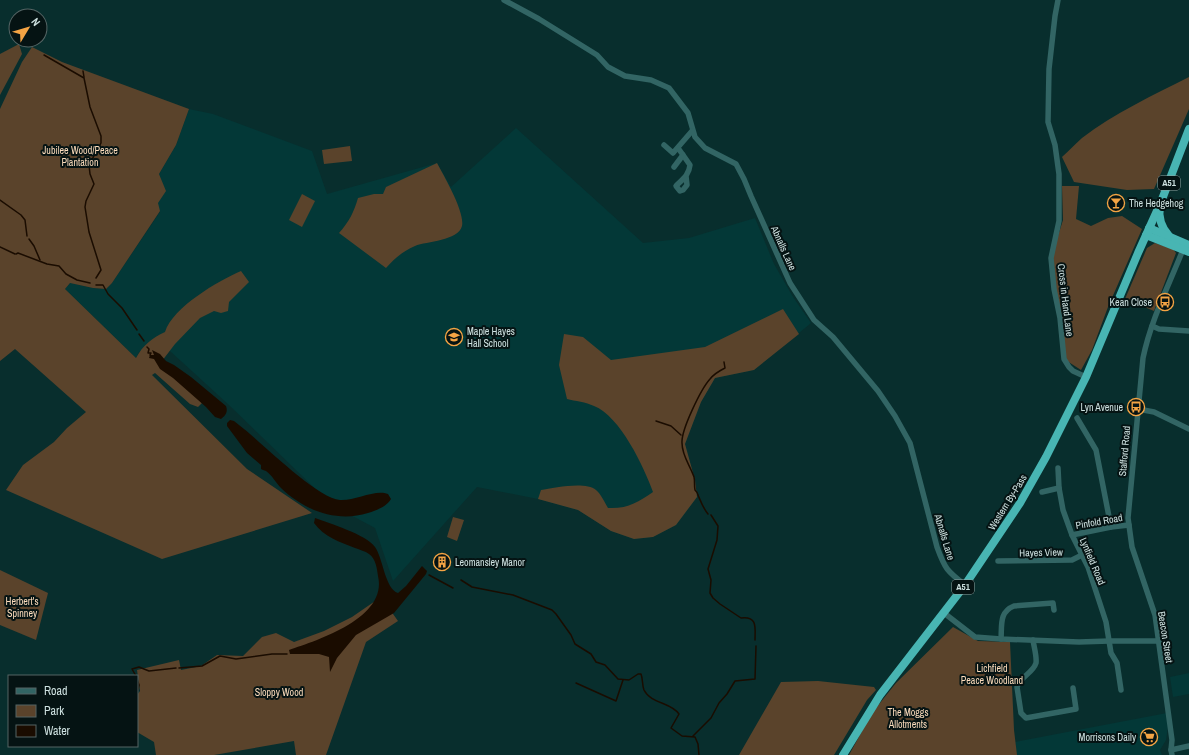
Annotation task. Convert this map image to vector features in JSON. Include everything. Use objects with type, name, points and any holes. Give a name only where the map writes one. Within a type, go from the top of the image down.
[{"type":"highway","name":"A51","points":[[1147,231],[1161,202],[1189,129]]},
{"type":"highway","points":[[1161,202],[1159,212],[1164,228],[1170,236],[1187,247]]},
{"type":"highway","name":"Western By-Pass","points":[[843,755],[880,695],[965,585],[1009,520],[1031,483],[1046,457],[1086,377],[1147,231]]},
{"type":"highway","points":[[1147,231],[1170,236]]},
{"type":"highway","points":[[1147,231],[1187,247]]},
{"type":"street","name":"Abnalls Lane","points":[[504,0],[539,19],[597,55],[608,67],[625,76],[651,80],[669,88],[688,113],[694,137],[705,148],[736,164],[790,283],[814,320],[833,337],[878,391],[895,416],[910,443],[942,562],[949,573],[965,585]]},
{"type":"street","name":"Cross in Hand Lane","points":[[1058,0],[1049,69],[1048,122],[1055,145],[1059,174],[1059,221],[1051,258],[1054,289],[1060,318],[1064,359],[1073,371],[1086,377]]},
{"type":"street","points":[[664,145],[673,153],[692,131]]},
{"type":"street","points":[[678,148],[690,164],[689,172],[686,176]]},
{"type":"street","points":[[674,167],[683,155]]},
{"type":"street","name":"Stafford Road","points":[[1129,525],[1129,509],[1138,409],[1146,342],[1187,247]]},
{"type":"street","points":[[1152,326],[1159,329],[1189,331]]},
{"type":"street","points":[[1138,409],[1154,412],[1189,429]]},
{"type":"street","points":[[1077,418],[1096,450],[1111,527]]},
{"type":"street","name":"Lynfield Road","points":[[1058,468],[1059,488],[1063,510],[1072,535],[1088,567],[1106,622],[1111,653],[1116,664],[1121,690]]},
{"type":"street","points":[[1042,492],[1059,488]]},
{"type":"street","name":"Pinfold Road","points":[[1072,535],[1129,525]]},
{"type":"street","name":"Beacon Street","points":[[1129,525],[1132,547],[1155,615],[1172,740],[1172,752]]},
{"type":"street","name":"Hayes View","points":[[998,561],[1072,560],[1082,555]]},
{"type":"street","points":[[1001,639],[1003,614],[1008,608],[1014,606],[1053,603],[1054,610]]},
{"type":"street","points":[[944,613],[976,637],[1079,642],[1159,641]]},
{"type":"street","points":[[1033,640],[1036,662],[1022,679],[1018,687],[1021,713],[1026,718],[1076,709],[1073,688]]},
{"type":"street","points":[[1172,752],[1189,746]]},
{"type":"shaded area","name":"Maple Hayes Hall School","points":[[189,109],[213,114],[312,151],[327,194],[437,163],[451,187],[516,128],[643,243],[689,238],[755,218],[774,264],[793,297],[811,323],[754,370],[715,378],[701,402],[685,444],[695,480],[697,497],[676,525],[653,537],[634,539],[611,531],[578,510],[538,499],[477,487],[393,581],[375,528],[332,505],[229,405],[170,351],[139,352],[136,358],[65,289],[70,283],[106,289],[112,283],[160,212],[157,203],[165,191],[159,174],[176,145]]},
{"type":"shaded area","points":[[1189,673],[1189,694],[1173,697],[1170,677]]},
{"type":"shaded area","points":[[1167,713],[1168,727],[1166,740],[1160,750],[1162,755],[1016,755],[1015,742]]},
{"type":"green space","points":[[11,48],[20,48],[22,54],[0,95],[0,54]]},
{"type":"green space","name":"Jubilee Wood/Peace Plantation","points":[[31,48],[34,48],[62,62],[189,109],[176,145],[159,174],[166,191],[158,203],[160,211],[112,283],[106,289],[70,283],[65,289],[136,358],[148,342],[165,332],[177,313],[186,304],[209,288],[241,271],[249,282],[229,302],[228,311],[221,313],[214,311],[200,318],[175,344],[162,361],[202,403],[198,407],[190,404],[155,373],[152,375],[247,469],[312,513],[162,559],[6,490],[23,465],[54,442],[67,428],[86,412],[15,349],[0,361],[0,109],[22,62]]},
{"type":"green space","points":[[1189,77],[1189,109],[1154,189],[1127,190],[1074,182],[1062,157],[1079,140],[1107,120]]},
{"type":"green space","points":[[350,146],[352,161],[324,164],[322,150]]},
{"type":"green space","points":[[437,163],[457,203],[462,220],[462,226],[455,235],[442,240],[415,246],[392,261],[386,268],[339,233],[351,217],[358,198],[374,194],[383,194],[386,187]]},
{"type":"green space","points":[[1062,186],[1079,186],[1076,219],[1091,226],[1108,218],[1122,216],[1142,229],[1108,307],[1092,350],[1081,370],[1064,359],[1051,258],[1063,220]]},
{"type":"green space","points":[[302,194],[315,201],[302,227],[289,220]]},
{"type":"green space","points":[[1155,243],[1173,249],[1176,253],[1154,311],[1125,299],[1147,248]]},
{"type":"green space","points":[[783,309],[799,334],[754,370],[715,378],[701,402],[685,444],[695,480],[697,497],[676,525],[653,537],[634,539],[611,531],[578,510],[538,499],[541,490],[569,486],[585,486],[596,490],[608,508],[615,508],[632,504],[653,492],[644,469],[630,443],[613,420],[594,406],[567,399],[559,365],[564,334],[583,337],[611,360],[705,347]]},
{"type":"green space","points":[[453,517],[464,520],[457,541],[447,537]]},
{"type":"green space","name":"Herbert's Spinney","points":[[0,570],[48,593],[36,640],[0,625]]},
{"type":"green space","name":"Sloppy Wood","points":[[381,597],[398,621],[366,642],[326,755],[296,755],[294,741],[214,755],[156,755],[154,742],[138,733],[138,694],[140,691],[137,670],[179,660],[181,670],[201,666],[217,655],[243,656],[262,637],[276,633],[294,642],[324,631],[352,617]]},
{"type":"green space","points":[[953,627],[978,641],[1010,642],[1014,730],[1017,755],[849,755],[872,713],[896,683]]},
{"type":"green space","points":[[818,681],[874,687],[876,690],[867,700],[834,755],[739,755],[781,682]]},
{"type":"water","points":[[152,350],[160,354],[166,361],[191,377],[226,406],[227,412],[224,416],[221,419],[215,417],[206,407],[173,378],[160,369],[154,359],[149,358],[150,355],[154,355]]},
{"type":"water","points":[[230,420],[234,421],[244,429],[305,481],[330,497],[346,500],[371,494],[383,493],[388,494],[391,499],[387,504],[378,509],[356,516],[332,515],[310,508],[290,496],[266,471],[261,469],[261,465],[247,453],[227,426],[227,423]]},
{"type":"water","points":[[315,518],[356,534],[371,543],[378,552],[390,586],[398,593],[406,586],[422,566],[427,571],[394,613],[356,635],[337,658],[330,672],[329,657],[319,654],[290,654],[289,650],[333,633],[362,615],[372,604],[378,591],[378,576],[376,564],[369,554],[327,535],[314,523]]},
{"type":"waterway","points":[[44,55],[84,78],[90,107],[101,136],[101,143],[89,165],[90,174],[94,184],[86,201],[85,207],[89,232],[101,270],[96,278]]},
{"type":"waterway","points":[[83,71],[84,77]]},
{"type":"waterway","points":[[0,200],[21,215],[25,220],[27,236]]},
{"type":"waterway","points":[[29,239],[40,260]]},
{"type":"waterway","points":[[0,247],[15,254]]},
{"type":"waterway","points":[[16,254],[18,253],[47,264],[59,266],[66,274],[77,280],[90,283]]},
{"type":"waterway","points":[[96,285],[103,285],[108,294],[122,308],[137,330]]},
{"type":"waterway","points":[[139,334],[144,341]]},
{"type":"waterway","points":[[147,347],[149,349],[148,353],[151,353],[150,355]]},
{"type":"waterway","points":[[708,514],[695,490],[694,477],[683,452],[682,443],[692,410],[706,384],[712,377],[725,368],[724,362]]},
{"type":"waterway","points":[[656,421],[671,426],[681,435]]},
{"type":"waterway","points":[[711,515],[718,526],[717,540],[708,569],[711,580],[710,593],[720,604],[741,618],[746,618],[753,621],[755,627],[755,640]]},
{"type":"waterway","points":[[429,575],[453,588]]},
{"type":"waterway","points":[[461,580],[472,587],[513,595],[552,610],[571,635],[575,644],[591,654],[596,662],[605,665],[618,679],[629,680],[638,674],[641,674],[643,688],[647,695],[656,701],[671,707],[679,714],[671,728],[682,736],[695,737],[698,744],[699,755]]},
{"type":"waterway","points":[[693,736],[711,718],[719,703],[735,681],[755,679],[756,646]]},
{"type":"waterway","points":[[179,668],[202,666],[220,656],[236,659],[272,654],[287,654]]},
{"type":"waterway","points":[[135,675],[132,669],[139,667],[149,671],[176,668]]},
{"type":"waterway","points":[[576,683],[616,701],[623,680]]},
{"type":"waterway","points":[[138,682],[138,689]]},
{"type":"place","name":"The Hedgehog","points":[[1116,203]]},
{"type":"place","name":"Kean Close","points":[[1165,302]]},
{"type":"place","name":"Maple Hayes Hall School","points":[[454,337]]},
{"type":"place","name":"Lyn Avenue","points":[[1136,407]]},
{"type":"place","name":"Leomansley Manor","points":[[442,562]]},
{"type":"place","name":"Morrisons Daily","points":[[1149,737]]},
{"type":"park label","name":"Lichfield Peace Woodland","points":[[992,674]]},
{"type":"park label","name":"The Moggs Allotments","points":[[908,718]]}]
